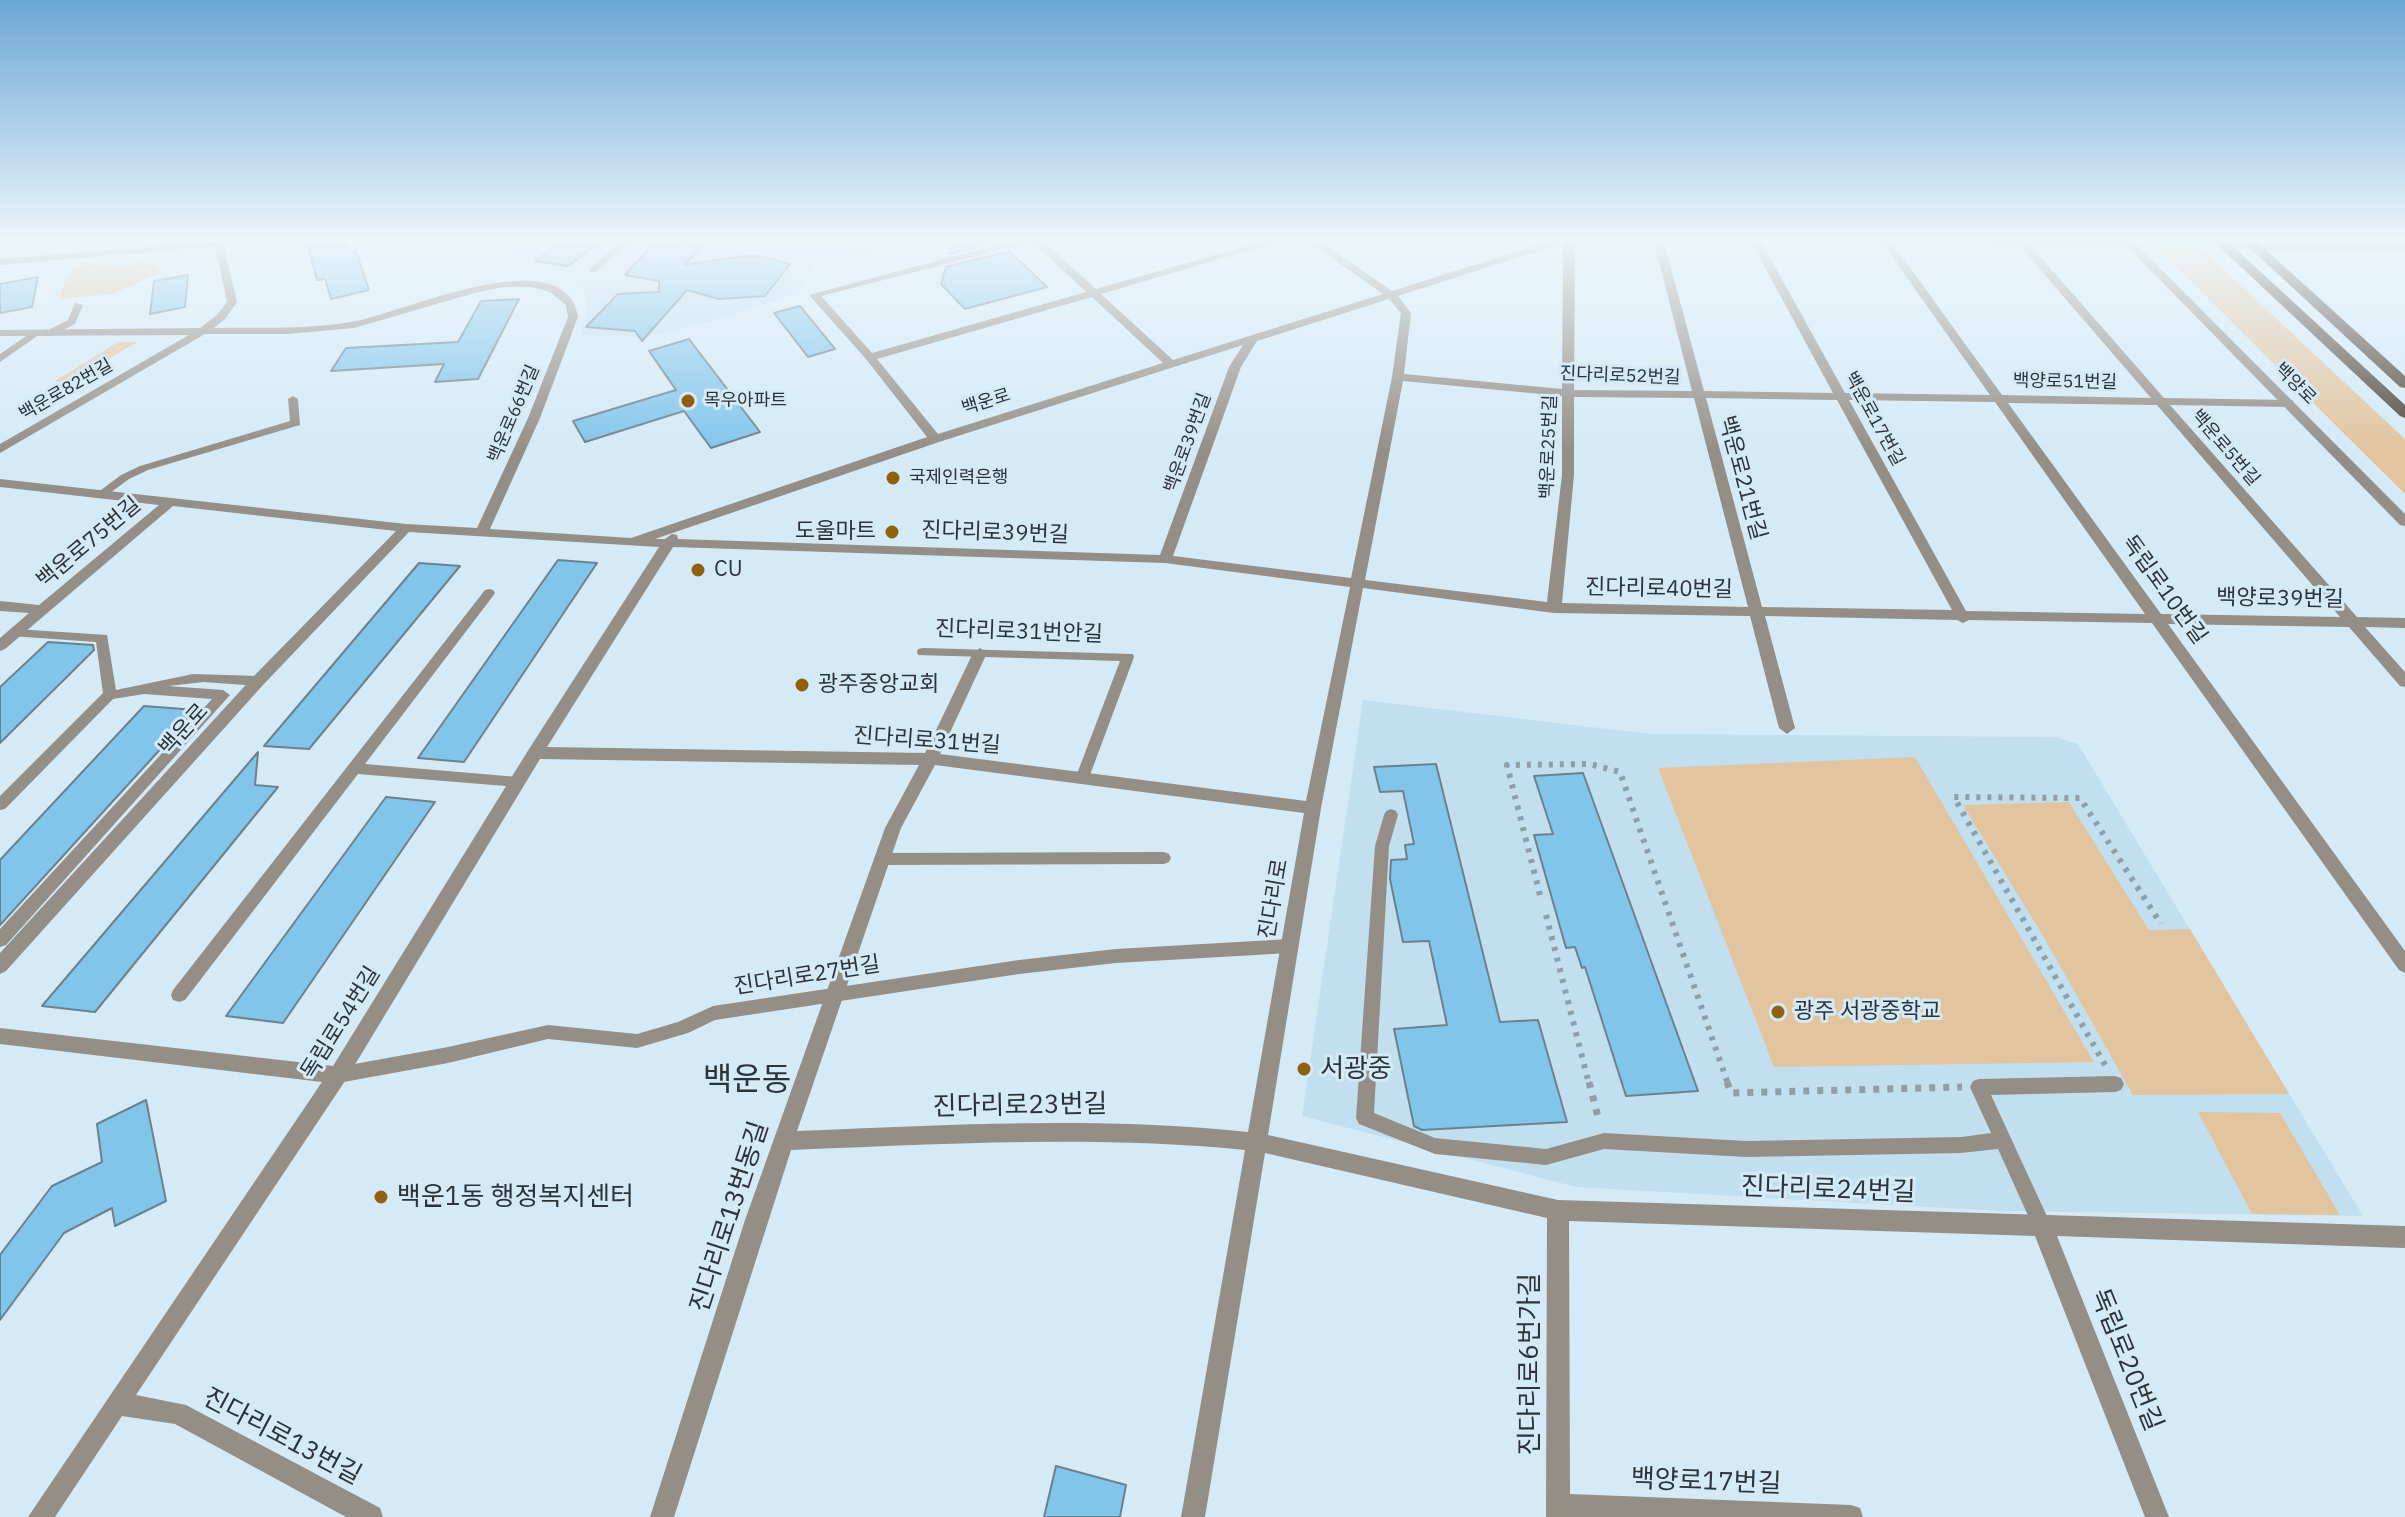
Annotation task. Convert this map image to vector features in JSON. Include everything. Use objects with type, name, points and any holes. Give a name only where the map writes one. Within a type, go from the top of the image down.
[{"type":"main road","points":[[2292,309],[2405,413]]},
{"type":"main road","points":[[2322,309],[2405,384]]},
{"type":"street","name":"백운로82번길","points":[[0,449],[203,331],[227,309]]},
{"type":"street","name":"백운로66번길","points":[[203,331],[347,326],[410,309]]},
{"type":"street","name":"백운로66번길","points":[[482,533],[534,418],[573,317],[572,309]]},
{"type":"street","points":[[826,309],[870,357],[935,439]]},
{"type":"street","points":[[870,357],[1043,309]]},
{"type":"street","points":[[1113,309],[1172,365]]},
{"type":"street","name":"백운로","points":[[0,483],[406,528],[632,542],[935,439],[1353,309]]},
{"type":"street","name":"진다리로","points":[[1193,1517],[1313,808],[1398,377],[1406,313],[1403,309]]},
{"type":"street","name":"백운로25번길","points":[[1554,608],[1568,475],[1569,309]]},
{"type":"street","name":"백운로21번길","points":[[1677,309],[1787,728]]},
{"type":"street","name":"백운로17번길","points":[[1792,309],[1963,618]]},
{"type":"street","name":"독립로10번길","points":[[1934,309],[2404,962]]},
{"type":"street","name":"백운로5번길","points":[[2080,309],[2405,682]]},
{"type":"street","name":"백양로","points":[[2194,309],[2405,522]]},
{"type":"street","points":[[0,333],[203,331]]},
{"type":"street","name":"백운로39번길","points":[[1165,559],[1235,367],[1251,341]]},
{"type":"street","name":"진다리로52번길","points":[[1398,377],[1569,393],[1841,398]]},
{"type":"street","name":"백양로51번길","points":[[1841,398],[2288,403]]},
{"type":"street","name":"백운로75번길","points":[[0,646],[169,503]]},
{"type":"street","name":"독립로54번길","points":[[40,1517],[338,1075],[535,753],[682,524]]},
{"type":"street","name":"백운로","points":[[0,966],[258,681],[406,528]]},
{"type":"street","name":"진다리로39번길","points":[[632,542],[1165,559],[1356,585]]},
{"type":"street","name":"진다리로40번길","points":[[1356,585],[1554,608],[1963,618]]},
{"type":"street","points":[[0,606],[43,610]]},
{"type":"street","name":"백양로39번길","points":[[1963,618],[2405,623]]},
{"type":"street","name":"진다리로13번동길","points":[[662,1517],[756,1220],[893,828],[930,759],[980,653]]},
{"type":"street","name":"진다리로31번길","points":[[535,753],[930,759],[1313,808]]},
{"type":"street","points":[[0,1036],[338,1075]]},
{"type":"street","name":"진다리로23번길","points":[[784,1141],[1041,1131],[1179,1134],[1257,1142]]},
{"type":"street","name":"진다리로24번길","points":[[1257,1142],[1558,1210],[2405,1237]]},
{"type":"street","name":"진다리로6번가길","points":[[1558,1210],[1558,1512]]},
{"type":"street","name":"독립로20번길","points":[[2042,1225],[2157,1517]]},
{"type":"street","name":"진다리로13번길","points":[[118,1404],[178,1413],[371,1517]]},
{"type":"street","name":"백양로17번길","points":[[1558,1512],[1851,1517]]},
{"type":"lane","points":[[0,359],[41,334],[72,322],[77,309]]},
{"type":"lane","points":[[99,496],[144,468],[296,423],[293,399]]},
{"type":"lane","points":[[179,995],[489,593]]},
{"type":"lane","points":[[16,633],[102,638],[110,694]]},
{"type":"lane","name":"진다리로31번안길","points":[[923,652],[1128,657],[1082,779]]},
{"type":"lane","points":[[0,805],[110,694],[124,695],[173,681],[211,677],[258,681]]},
{"type":"lane","points":[[0,940],[223,695],[143,689]]},
{"type":"lane","points":[[353,768],[518,782]]},
{"type":"lane","points":[[1391,815],[1382,846],[1365,1118],[1435,1146],[1546,1157],[1604,1141],[1747,1149],[1961,1145],[2003,1140]]},
{"type":"lane","points":[[882,859],[1164,858]]},
{"type":"lane","name":"진다리로27번길","points":[[338,1075],[448,1055],[548,1032],[637,1041],[682,1028],[713,1013],[835,993],[1116,956],[1290,946]]},
{"type":"lane","points":[[2042,1225],[1979,1087],[2115,1084]]},
{"type":"path","points":[[1540,895],[1507,765],[1590,764],[1620,772],[1731,1093],[1979,1087]]},
{"type":"path","points":[[2115,1084],[1954,797],[2080,798],[2161,924]]},
{"type":"path","points":[[1546,915],[1604,1141]]},
{"type":"shaded area","points":[[586,309],[750,309],[645,337],[582,335]]},
{"type":"shaded area","points":[[2218,309],[2266,309],[2405,439],[2405,494]]},
{"type":"shaded area","points":[[118,342],[138,342],[68,382],[55,381]]},
{"type":"shaded area","name":"광주 서광중학교","points":[[1363,700],[1650,734],[2056,737],[2078,744],[2363,1216],[1999,1211],[1576,1187],[1302,1116]]},
{"type":"shaded area","points":[[1915,757],[2094,1062],[1774,1067],[1658,768]]},
{"type":"shaded area","points":[[2069,802],[2149,930],[2190,929],[2289,1094],[2133,1095],[2042,934],[1963,805]]},
{"type":"shaded area","points":[[2198,1112],[2280,1113],[2340,1215],[2252,1214]]},
{"type":"building","points":[[0,309],[22,309],[0,313]]},
{"type":"building","points":[[151,309],[176,309],[150,314]]},
{"type":"building","points":[[477,309],[514,309],[478,379],[435,382],[444,364],[331,371],[346,348],[458,342]]},
{"type":"building","points":[[604,309],[670,309],[642,341],[635,331],[586,327]]},
{"type":"building","points":[[802,309],[835,349],[808,357],[774,313]]},
{"type":"building","name":"목우아파트","points":[[689,339],[760,432],[711,448],[684,411],[585,442],[573,421],[676,390],[649,351]]},
{"type":"building","points":[[558,560],[597,563],[464,762],[418,758]]},
{"type":"building","points":[[419,563],[460,566],[309,749],[264,746]]},
{"type":"building","points":[[48,642],[93,645],[94,650],[0,743],[0,687]]},
{"type":"building","points":[[144,706],[196,710],[0,925],[0,860]]},
{"type":"building","points":[[258,752],[255,785],[278,787],[95,1012],[42,1006]]},
{"type":"building","points":[[1436,764],[1500,1022],[1538,1020],[1567,1122],[1422,1130],[1414,1126],[1394,1029],[1447,1025],[1429,941],[1403,942],[1390,879],[1391,860],[1407,859],[1405,845],[1414,844],[1403,791],[1380,792],[1374,767]]},
{"type":"building","points":[[1583,773],[1698,1091],[1626,1096],[1585,967],[1582,968],[1575,947],[1566,948],[1534,835],[1553,834],[1534,776]]},
{"type":"building","points":[[386,797],[435,802],[283,1023],[226,1016]]},
{"type":"building","points":[[146,1100],[166,1201],[115,1226],[112,1208],[64,1233],[0,1320],[0,1255],[52,1186],[102,1162],[97,1124]]},
{"type":"building","points":[[1056,1466],[1126,1485],[1120,1517],[1044,1517]]},
{"type":"place","name":"목우아파트","points":[[688,401]]},
{"type":"place","name":"국제인력은행","points":[[893,478]]},
{"type":"place","name":"도울마트","points":[[892,532]]},
{"type":"place","name":"CU","points":[[698,570]]},
{"type":"place","name":"광주중앙교회","points":[[802,685]]},
{"type":"place","name":"광주 서광중학교","points":[[1778,1012]]},
{"type":"place","name":"서광중","points":[[1304,1069]]},
{"type":"place","name":"백운1동 행정복지센터","points":[[381,1197]]},
{"type":"district","name":"백운동","points":[[747,1081]]}]
